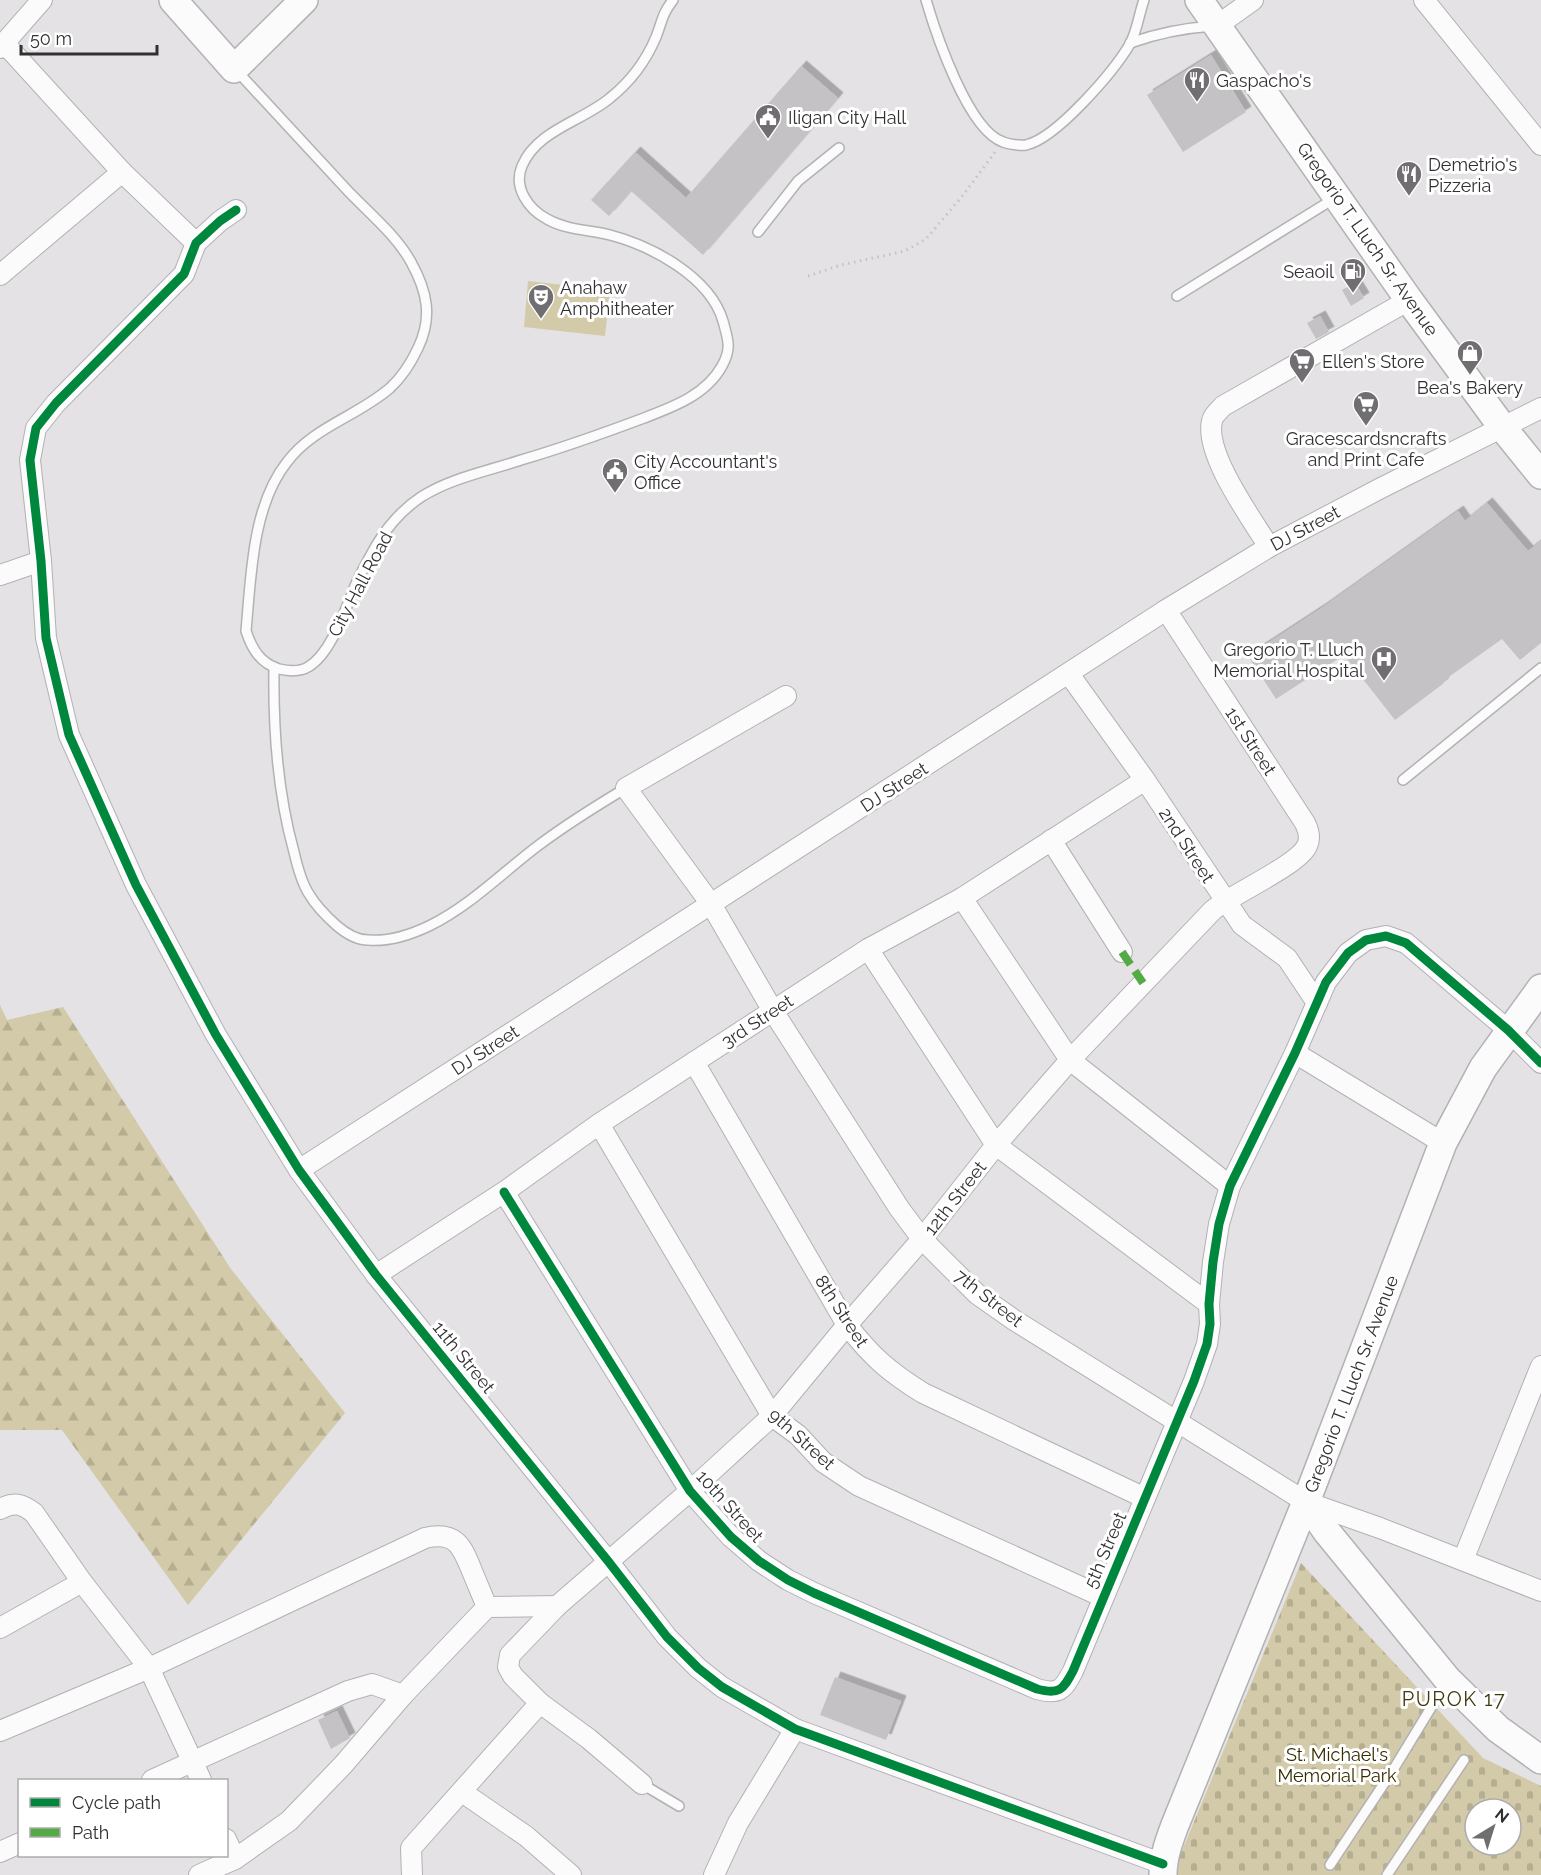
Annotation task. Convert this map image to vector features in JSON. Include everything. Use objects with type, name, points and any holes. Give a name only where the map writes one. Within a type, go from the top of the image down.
[{"type":"main road","points":[[173,0],[234,69],[304,0]]},
{"type":"main road","name":"Gregorio T. Lluch Sr. Avenue","points":[[1199,0],[1409,300],[1503,428],[1541,475]]},
{"type":"main road","name":"Gregorio T. Lluch Sr. Avenue","points":[[1541,988],[1508,1030],[1483,1068],[1443,1143],[1306,1502],[1327,1532],[1448,1680],[1498,1729],[1541,1760]]},
{"type":"main road","points":[[1163,1870],[1174,1824],[1306,1502]]},
{"type":"street","points":[[42,0],[2,46],[195,243],[220,220],[236,210]]},
{"type":"street","points":[[1218,25],[1253,0]]},
{"type":"street","points":[[1424,0],[1541,145]]},
{"type":"street","points":[[0,275],[123,172]]},
{"type":"street","name":"11th Street","points":[[195,243],[184,274],[56,403],[36,428],[30,460],[41,561],[46,638],[69,735],[136,885],[216,1035],[299,1170],[376,1275],[667,1637],[698,1668],[722,1687],[795,1729],[1163,1870]]},
{"type":"street","points":[[1269,547],[1218,463],[1210,429],[1212,417],[1223,406],[1409,300]]},
{"type":"street","name":"DJ Street","points":[[299,1170],[1166,610],[1269,547],[1541,408]]},
{"type":"street","points":[[0,575],[41,561]]},
{"type":"street","name":"1st Street","points":[[1166,610],[1305,824],[1309,832],[1308,844]]},
{"type":"street","name":"2nd Street","points":[[1070,674],[1145,780],[1242,926],[1287,958],[1317,1003]]},
{"type":"street","points":[[626,788],[786,696]]},
{"type":"street","name":"3rd Street","points":[[376,1275],[504,1192],[599,1124],[868,949],[962,898],[1145,780]]},
{"type":"street","name":"7th Street","points":[[626,788],[711,904],[773,1011],[899,1208],[922,1239],[977,1294],[1047,1342],[1306,1502],[1541,1591]]},
{"type":"street","points":[[1051,840],[1122,952]]},
{"type":"street","name":"12th Street","points":[[540,1703],[513,1676],[508,1667],[510,1655],[557,1606],[690,1491],[772,1416],[922,1239],[996,1145],[1070,1060],[1213,910],[1224,901],[1296,860],[1308,844]]},
{"type":"street","points":[[962,898],[1070,1060],[1230,1186]]},
{"type":"street","name":"5th Street","points":[[1060,1690],[1067,1683],[1073,1671],[1178,1422],[1207,1344],[1210,1324],[1209,1304],[1219,1224],[1230,1186],[1295,1053],[1326,982],[1348,953],[1366,940],[1386,936],[1406,943],[1508,1030],[1541,1063]]},
{"type":"street","points":[[868,949],[996,1145],[1209,1304]]},
{"type":"street","points":[[1295,1053],[1443,1143]]},
{"type":"street","name":"8th Street","points":[[694,1062],[847,1325],[867,1351],[892,1374],[923,1393],[1145,1498]]},
{"type":"street","name":"9th Street","points":[[599,1124],[772,1416],[798,1435],[823,1462],[859,1486],[1103,1597]]},
{"type":"street","name":"10th Street","points":[[504,1192],[690,1491],[731,1537],[759,1561],[788,1580],[1038,1689],[1050,1692],[1060,1690]]},
{"type":"street","points":[[1464,1560],[1541,1366]]},
{"type":"street","points":[[0,1509],[11,1504],[23,1504],[34,1513],[82,1582],[149,1668],[201,1779]]},
{"type":"street","points":[[0,1731],[149,1668],[425,1538],[437,1535],[450,1538],[462,1546],[487,1607]]},
{"type":"street","points":[[0,1628],[82,1582]]},
{"type":"street","points":[[199,1875],[235,1858],[289,1821],[343,1765],[403,1695],[487,1607],[557,1606]]},
{"type":"street","points":[[154,1779],[348,1691],[372,1683],[403,1695]]},
{"type":"street","points":[[412,1875],[411,1848],[540,1703],[589,1739],[642,1784]]},
{"type":"street","points":[[714,1875],[738,1823],[795,1729]]},
{"type":"street","points":[[462,1792],[526,1836],[571,1875]]},
{"type":"street","points":[[228,1843],[235,1858]]},
{"type":"street","points":[[0,1852],[18,1844]]},
{"type":"lane","name":"City Hall Road","points":[[274,667],[288,671],[305,669],[316,661],[326,648],[342,618],[356,584],[378,543],[397,517],[422,497],[455,481],[580,441],[666,410],[694,395],[712,380],[722,365],[729,345],[719,309],[698,283],[673,262],[640,246],[609,235],[547,220],[528,205],[519,185],[522,166],[534,147],[558,129],[609,99],[629,80],[646,58],[657,34],[663,13],[673,0]]},
{"type":"lane","points":[[926,0],[939,42],[969,107],[986,129],[1002,142],[1025,145],[1058,126],[1099,84],[1130,43],[1144,0]]},
{"type":"lane","points":[[1130,43],[1177,29],[1218,25]]},
{"type":"lane","points":[[234,69],[410,260],[423,287],[428,315],[422,338],[409,366],[390,388],[307,441],[286,462],[270,490],[258,529],[246,631],[251,647],[262,660],[274,667],[273,719],[278,775],[287,828],[297,866],[308,894],[326,916],[344,932],[366,940],[399,938],[430,925],[472,898],[538,846],[580,816],[626,788]]},
{"type":"lane","points":[[758,232],[798,182],[838,148]]},
{"type":"lane","points":[[1177,297],[1338,196]]},
{"type":"lane","points":[[1402,780],[1541,668]]},
{"type":"lane","points":[[1330,1866],[1448,1680]]},
{"type":"lane","points":[[1387,1875],[1464,1760]]},
{"type":"lane","points":[[642,1784],[679,1806]]},
{"type":"path","points":[[808,276],[841,265],[905,251],[926,239],[1002,142]]},
{"type":"green space","points":[[528,281],[610,290],[605,336],[524,327]]},
{"type":"green space","points":[[0,1005],[7,1020],[63,1007],[231,1269],[345,1413],[188,1605],[62,1430],[0,1430]]},
{"type":"green space","name":"St. Michael's Memorial Park","points":[[1301,1563],[1483,1758],[1541,1786],[1541,1875],[1172,1875]]},
{"type":"building","name":"Gaspacho's","points":[[1211,55],[1246,112],[1183,152],[1147,95]]},
{"type":"building","points":[[801,66],[838,98],[703,255],[631,191],[609,216],[591,200],[635,152],[686,198]]},
{"type":"building","name":"Seaoil","points":[[1355,283],[1364,298],[1351,306],[1342,290]]},
{"type":"building","points":[[1320,316],[1329,332],[1316,339],[1307,323]]},
{"type":"building","points":[[1487,503],[1528,551],[1541,541],[1541,643],[1520,660],[1502,639],[1443,681],[1444,683],[1395,720],[1344,655],[1276,699],[1248,656],[1323,607],[1458,511],[1465,521]]},
{"type":"building","points":[[835,1677],[901,1701],[886,1740],[820,1715]]},
{"type":"building","points":[[337,1711],[350,1738],[331,1749],[318,1720]]},
{"type":"marked path","points":[[1122,952],[1143,983]]},
{"type":"cycle path","points":[[236,210],[196,243],[184,274],[56,403],[36,428],[30,460],[41,561],[46,638],[69,735],[136,885],[216,1035],[299,1170],[376,1275],[667,1637],[698,1668],[722,1687],[795,1729],[1163,1864]]},
{"type":"cycle path","points":[[504,1192],[690,1491],[731,1537],[759,1561],[788,1580],[814,1593],[1037,1689],[1055,1691],[1063,1687],[1073,1671],[1194,1381],[1207,1344],[1213,1262],[1219,1224],[1230,1186],[1295,1053],[1326,982],[1348,953],[1366,940],[1386,936],[1406,943],[1508,1030],[1541,1063]]},
{"type":"place","name":"Gaspacho's","points":[[1197,103]]},
{"type":"place","name":"Iligan City Hall","points":[[768,140]]},
{"type":"place","name":"Demetrio's Pizzeria","points":[[1409,197]]},
{"type":"place","name":"Seaoil","points":[[1353,294]]},
{"type":"place","name":"Anahaw Amphitheater","points":[[541,320]]},
{"type":"place","name":"Bea's Bakery","points":[[1470,376]]},
{"type":"place","name":"Ellen's Store","points":[[1302,384]]},
{"type":"place","name":"Gracescardsncrafts and Print Cafe","points":[[1366,427]]},
{"type":"place","name":"City Accountant's Office","points":[[615,494]]},
{"type":"place","name":"Gregorio T. Lluch Memorial Hospital","points":[[1384,682]]},
{"type":"district","name":"PUROK 17","points":[[1454,1699]]}]
